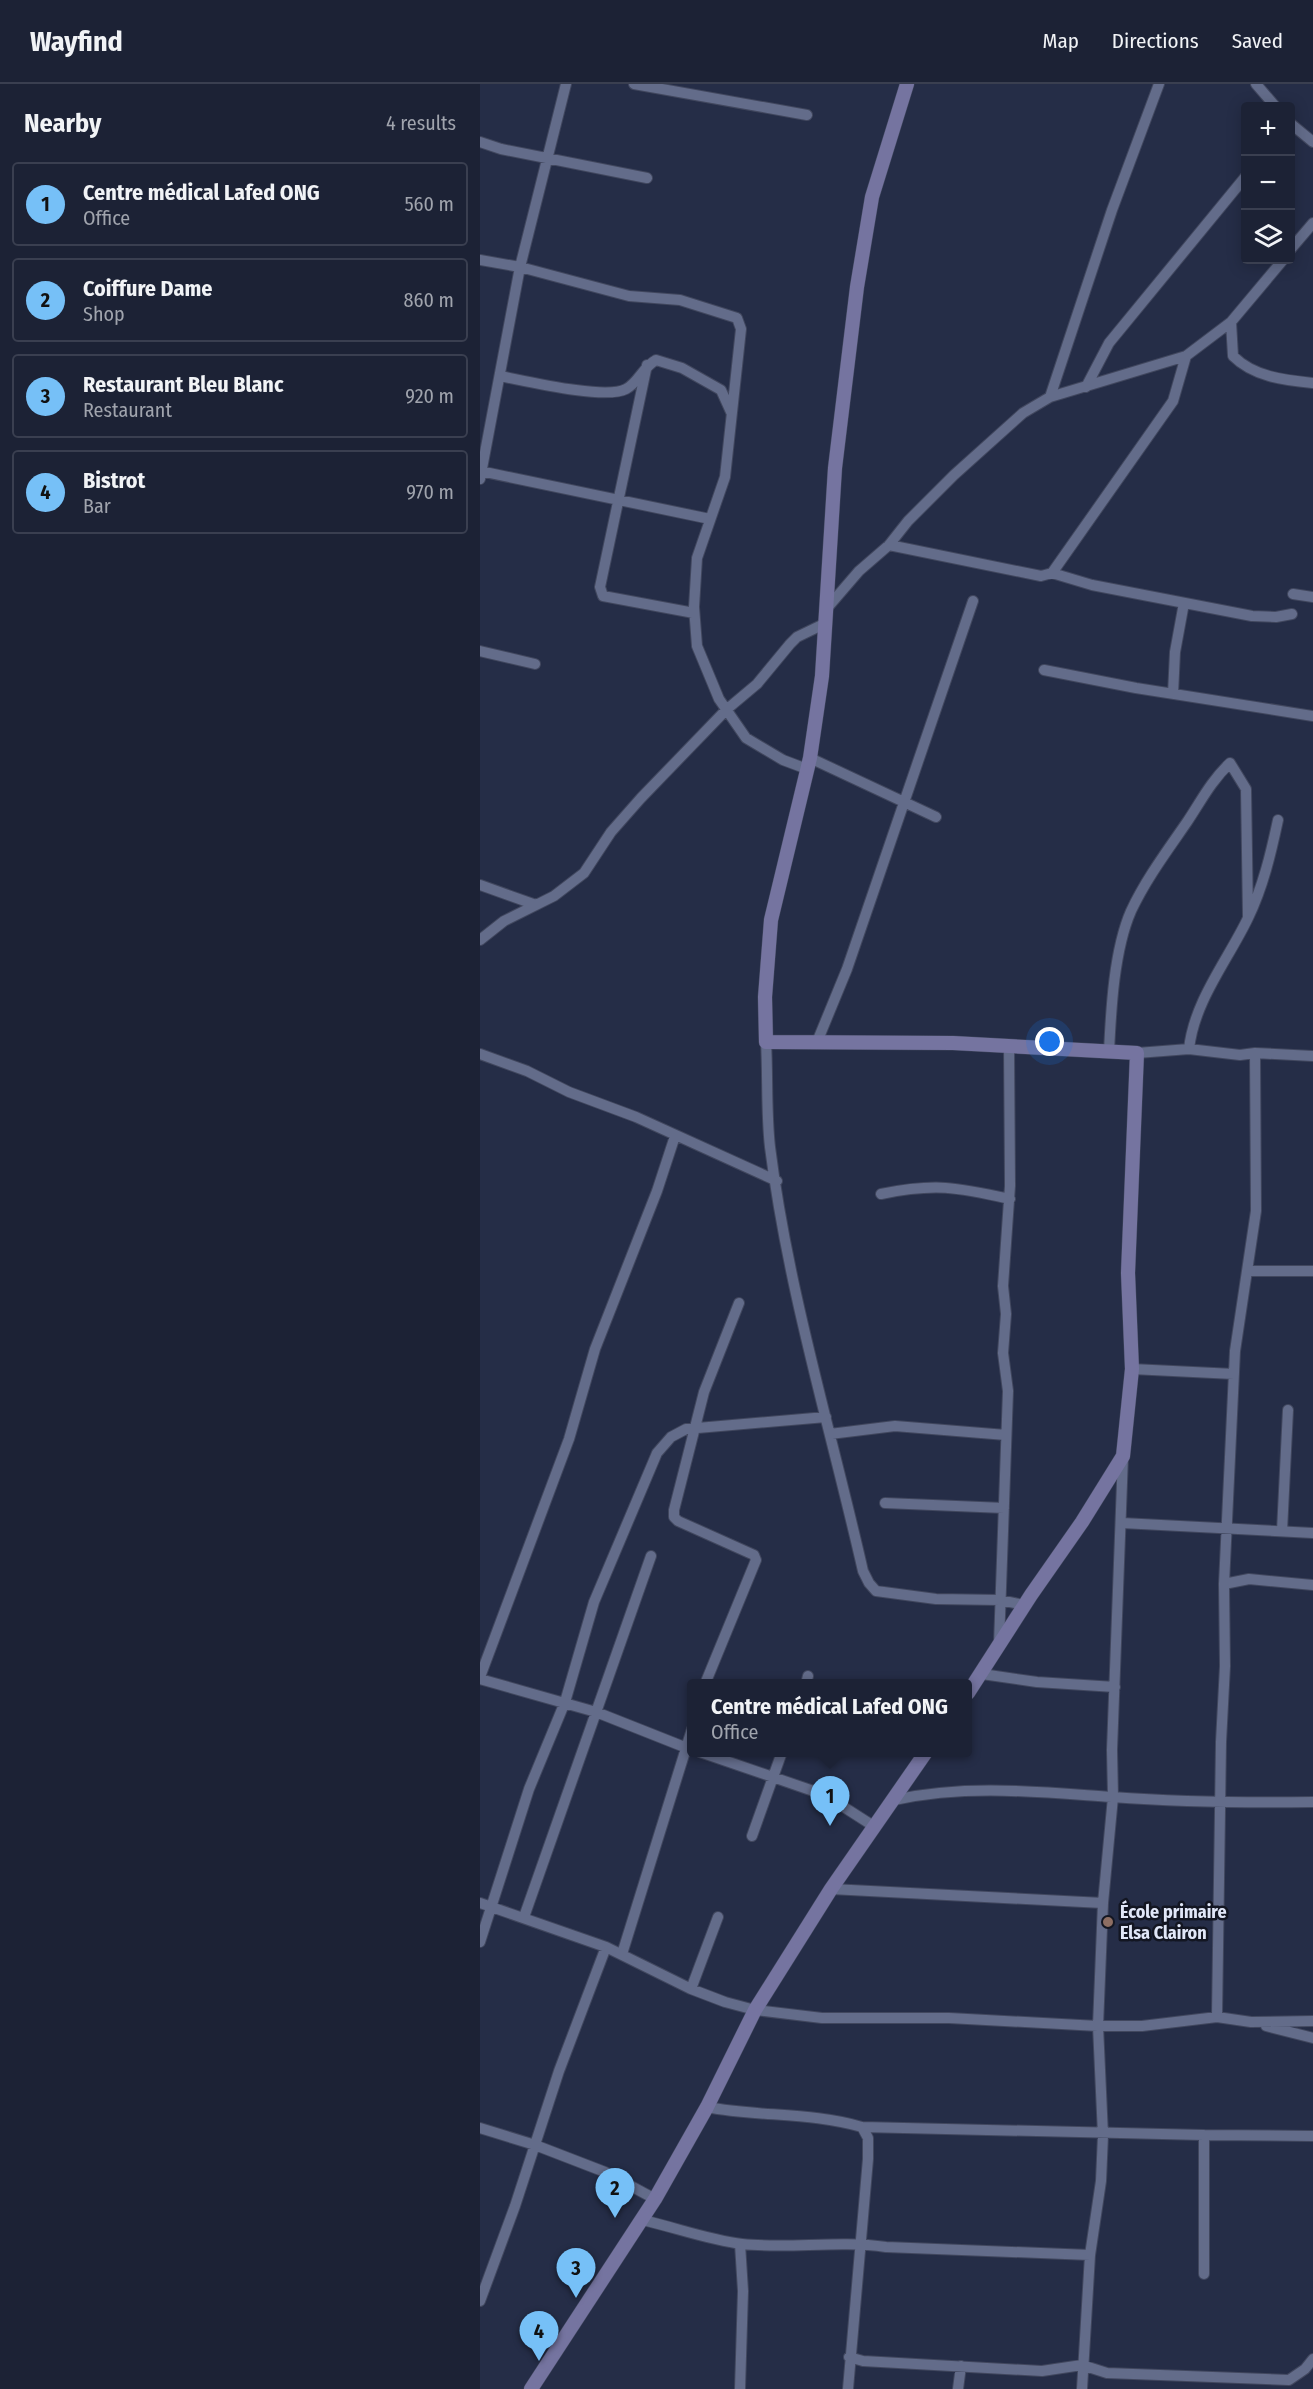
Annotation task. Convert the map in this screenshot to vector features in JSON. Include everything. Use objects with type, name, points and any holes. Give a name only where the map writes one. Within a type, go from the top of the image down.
[{"type":"street","points":[[566,84],[520,267],[480,474],[710,519]]},
{"type":"street","points":[[634,84],[807,115]]},
{"type":"street","points":[[907,84],[872,197],[857,287],[835,468],[828,607],[808,763],[771,920],[765,997],[770,1146],[812,1360],[868,1584],[876,1591],[936,1599],[1000,1600],[1024,1605]]},
{"type":"street","points":[[1050,397],[1112,210],[1159,84]]},
{"type":"street","points":[[1256,84],[1272,102]]},
{"type":"street","points":[[1295,127],[1313,142]]},
{"type":"street","points":[[480,142],[549,159],[647,178]]},
{"type":"street","points":[[1086,387],[1109,343],[1241,181]]},
{"type":"street","points":[[1295,244],[1313,224]]},
{"type":"street","points":[[480,260],[520,267],[630,296],[680,300],[737,318],[741,329],[725,477],[697,558],[694,613],[697,646],[706,671],[726,710],[746,738],[783,760],[808,763],[936,817]]},
{"type":"street","points":[[828,607],[859,571],[889,545],[908,521],[996,435],[1023,412],[1050,397],[1186,356],[1231,322],[1280,264]]},
{"type":"street","points":[[1231,322],[1233,356],[1245,368],[1278,378],[1313,382]]},
{"type":"street","points":[[1052,573],[1173,401],[1186,356]]},
{"type":"street","points":[[500,376],[609,394],[627,388],[648,365],[656,360],[682,368],[721,390],[731,413]]},
{"type":"street","points":[[648,365],[600,587],[603,596],[694,613]]},
{"type":"street","points":[[889,545],[1041,576],[1052,573],[1092,585],[1252,616],[1276,617],[1292,614]]},
{"type":"street","points":[[1293,594],[1313,597]]},
{"type":"street","points":[[817,1042],[847,969],[973,601]]},
{"type":"street","points":[[1173,694],[1175,652],[1184,603]]},
{"type":"street","points":[[480,940],[504,921],[554,896],[584,873],[611,832],[726,710],[757,684],[797,637],[826,623]]},
{"type":"street","points":[[480,651],[536,664]]},
{"type":"street","points":[[1044,670],[1173,694],[1313,716]]},
{"type":"street","points":[[1109,1052],[1122,939],[1130,913],[1146,881],[1199,805],[1209,786],[1230,763],[1246,789],[1248,918]]},
{"type":"street","points":[[1189,1049],[1196,1018],[1248,918],[1269,862],[1278,820]]},
{"type":"street","points":[[480,885],[536,905]]},
{"type":"street","points":[[766,1042],[1009,1046],[1137,1053],[1189,1049],[1240,1055],[1255,1053],[1313,1056]]},
{"type":"street","points":[[999,1647],[1008,1391],[1003,1353],[1006,1314],[1003,1286],[1010,1199],[1009,1046]]},
{"type":"street","points":[[1082,2389],[1090,2255],[1101,2181],[1103,2135],[1098,2026],[1103,1903],[1113,1797],[1123,1456],[1132,1369],[1128,1273],[1137,1053]]},
{"type":"street","points":[[1217,2017],[1222,1803],[1221,1742],[1226,1666],[1224,1584],[1229,1529],[1235,1352],[1256,1211],[1255,1053]]},
{"type":"street","points":[[480,1054],[527,1071],[569,1092],[636,1117],[777,1182]]},
{"type":"street","points":[[675,1136],[653,1202],[596,1349],[568,1439],[480,1678],[596,1712],[687,1748]]},
{"type":"street","points":[[881,1194],[915,1187],[944,1185],[1010,1199]]},
{"type":"street","points":[[1248,1271],[1313,1271]]},
{"type":"street","points":[[707,1679],[756,1560],[754,1554],[674,1517],[681,1472],[696,1428],[704,1392],[739,1304]]},
{"type":"street","points":[[1132,1369],[1234,1374]]},
{"type":"street","points":[[1282,1532],[1288,1410]]},
{"type":"street","points":[[480,1942],[485,1904],[565,1702],[594,1602],[657,1453],[671,1437],[686,1430],[826,1417]]},
{"type":"street","points":[[830,1434],[895,1426],[1006,1435]]},
{"type":"street","points":[[972,1688],[1123,1456]]},
{"type":"street","points":[[885,1503],[1004,1508]]},
{"type":"street","points":[[1122,1523],[1313,1533]]},
{"type":"street","points":[[524,1917],[651,1556]]},
{"type":"street","points":[[1224,1584],[1249,1579],[1313,1585]]},
{"type":"street","points":[[982,1674],[1021,1681],[1115,1687]]},
{"type":"street","points":[[622,1953],[687,1755]]},
{"type":"street","points":[[714,1757],[825,1795],[875,1827]]},
{"type":"street","points":[[752,1836],[780,1757]]},
{"type":"street","points":[[531,2389],[656,2199],[706,2108],[755,2010],[831,1889],[923,1757]]},
{"type":"street","points":[[894,1800],[929,1792],[1014,1789],[1222,1803],[1313,1802]]},
{"type":"street","points":[[831,1889],[1103,1903]]},
{"type":"street","points":[[485,1904],[622,1953],[692,1989],[725,2002],[755,2010],[822,2018],[949,2018],[1098,2026],[1142,2026],[1217,2017],[1251,2022],[1313,2038]]},
{"type":"street","points":[[692,1989],[718,1917]]},
{"type":"street","points":[[480,2301],[606,1947]]},
{"type":"street","points":[[1251,2022],[1313,2021]]},
{"type":"street","points":[[706,2108],[743,2114],[836,2119],[862,2127],[950,2127],[1103,2135],[1313,2136]]},
{"type":"street","points":[[848,2389],[867,2159],[867,2138],[862,2127]]},
{"type":"street","points":[[480,2128],[535,2145],[605,2172],[656,2199]]},
{"type":"street","points":[[1204,2135],[1204,2274]]},
{"type":"street","points":[[642,2220],[740,2244],[820,2246],[859,2243],[886,2247],[1090,2255]]},
{"type":"street","points":[[740,2244],[743,2291],[740,2389]]},
{"type":"street","points":[[849,2357],[863,2361],[1042,2371],[1082,2365],[1107,2373],[1289,2380],[1313,2360]]},
{"type":"street","points":[[958,2389],[961,2367]]},
{"type":"place","name":"Centre médical Lafed ONG","points":[[830,1826]]},
{"type":"place","name":"École primaire Elsa Clairon","points":[[1108,1922]]},
{"type":"place","name":"Coiffure Dame","points":[[615,2218]]},
{"type":"place","name":"Restaurant Bleu Blanc","points":[[576,2298]]},
{"type":"place","name":"Bistrot","points":[[539,2361]]}]
